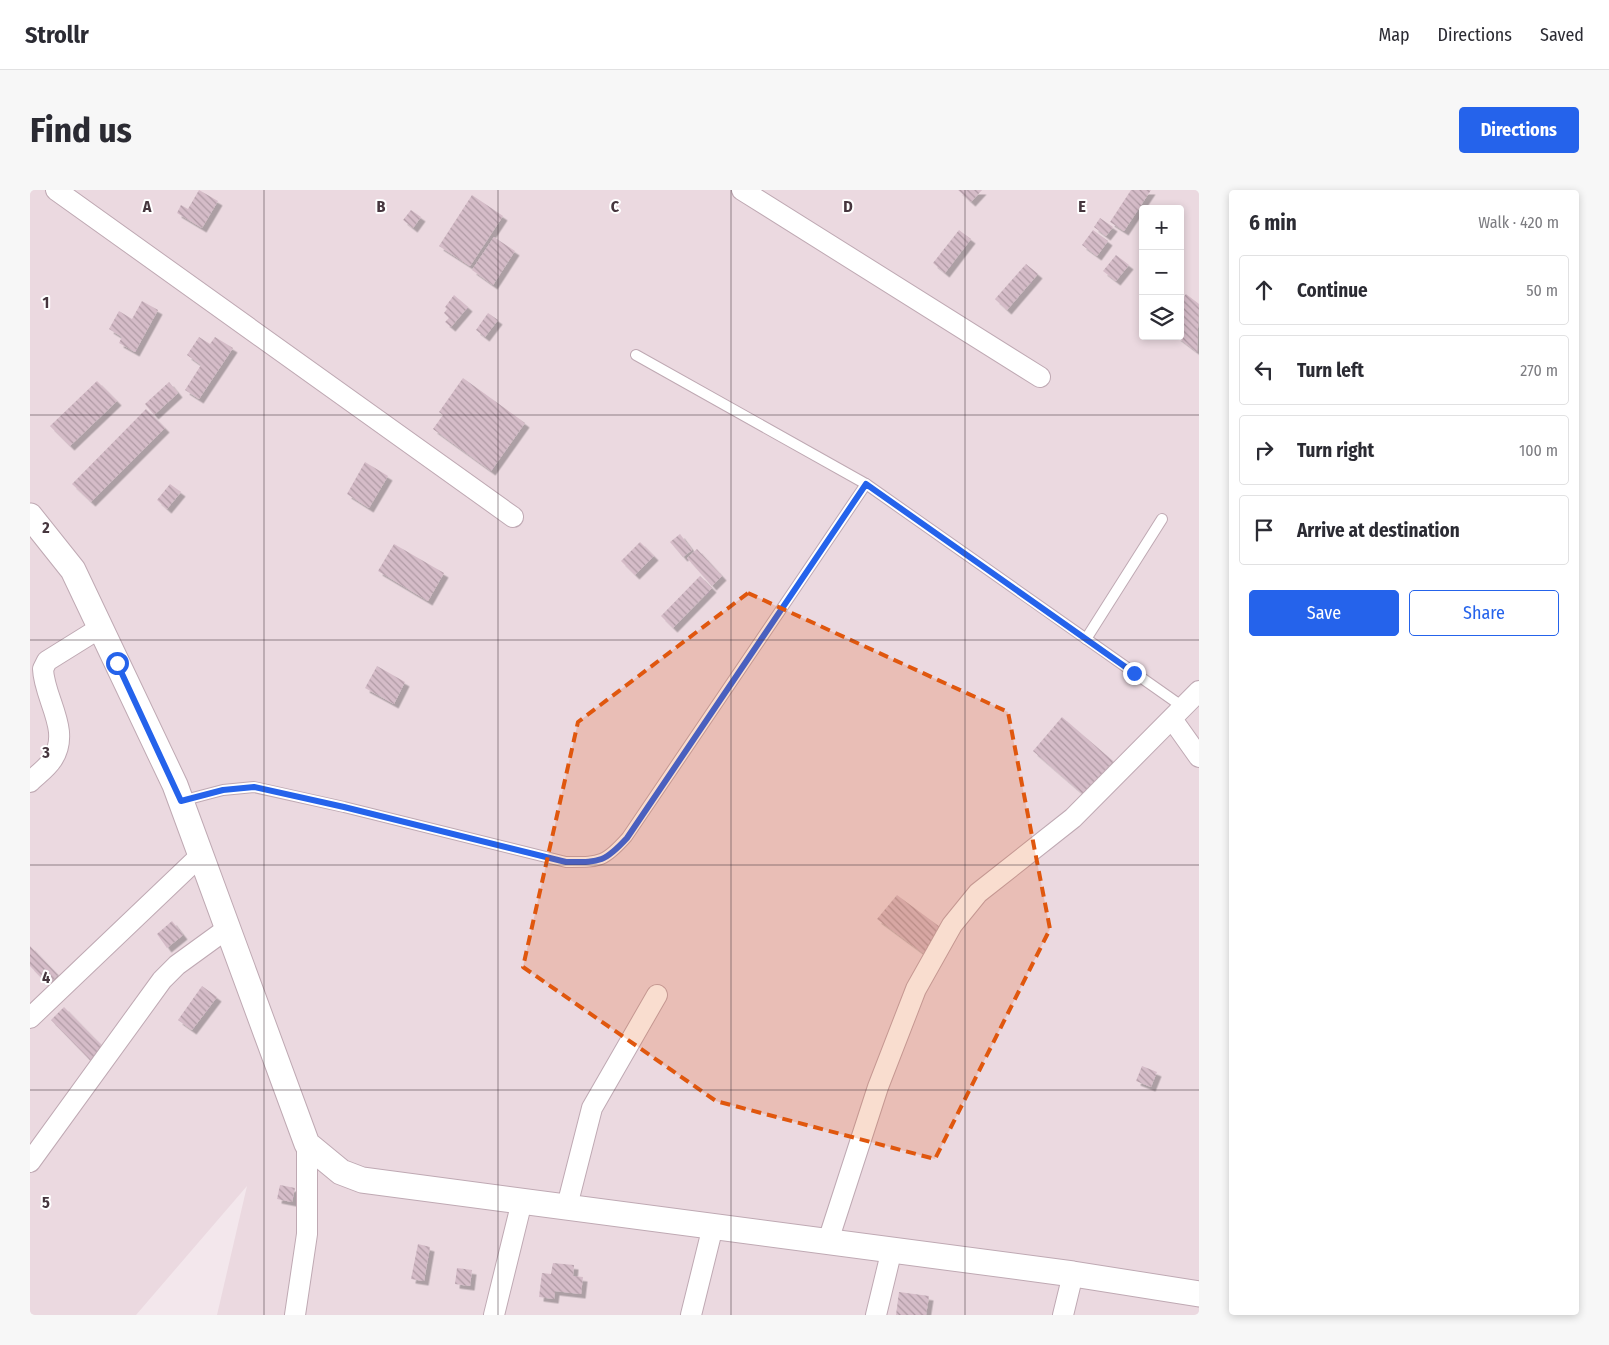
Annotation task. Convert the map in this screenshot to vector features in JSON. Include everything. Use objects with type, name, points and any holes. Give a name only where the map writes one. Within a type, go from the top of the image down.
[{"type":"street","points":[[56,190],[513,517]]},
{"type":"street","points":[[742,190],[1040,377]]},
{"type":"street","points":[[30,516],[73,570],[181,801],[307,1144],[307,1234],[295,1315]]},
{"type":"street","points":[[30,782],[52,761],[58,750],[60,737],[43,669],[46,661],[100,628]]},
{"type":"street","points":[[828,1241],[878,1087],[913,998],[952,925],[978,893],[1073,818],[1199,691]]},
{"type":"street","points":[[1177,713],[1199,757]]},
{"type":"street","points":[[30,1018],[200,855]]},
{"type":"street","points":[[30,1162],[162,980],[178,965],[228,928]]},
{"type":"street","points":[[568,1206],[592,1108],[657,994]]},
{"type":"street","points":[[307,1144],[341,1172],[362,1180],[1073,1274],[1199,1294]]},
{"type":"street","points":[[494,1315],[522,1200]]},
{"type":"street","points":[[691,1315],[713,1226]]},
{"type":"street","points":[[876,1315],[892,1250]]},
{"type":"street","points":[[1063,1315],[1073,1274]]},
{"type":"lane","points":[[636,355],[866,484],[1086,639],[1177,713]]},
{"type":"lane","points":[[181,801],[223,790],[254,787],[344,807],[566,862],[591,862],[610,856],[627,838],[866,484]]},
{"type":"lane","points":[[1086,639],[1162,519]]},
{"type":"highlighted area","points":[[748,593],[1008,712],[1050,929],[935,1159],[716,1101],[523,967],[578,722]]},
{"type":"shaded area","points":[[30,190],[1199,190],[1199,1315],[217,1315],[247,1186],[136,1315],[30,1315]]},
{"type":"building","points":[[199,190],[218,201],[202,228],[177,213],[181,205],[188,209]]},
{"type":"building","points":[[958,190],[982,190],[971,202]]},
{"type":"building","points":[[1131,190],[1151,190],[1141,205],[1139,205],[1139,208],[1124,231],[1110,222]]},
{"type":"building","points":[[472,195],[503,216],[470,266],[439,246]]},
{"type":"building","points":[[411,210],[421,217],[413,228],[403,220]]},
{"type":"building","points":[[1100,218],[1113,227],[1106,236],[1094,227]]},
{"type":"building","points":[[959,230],[971,239],[945,273],[933,263]]},
{"type":"building","points":[[1093,230],[1108,241],[1097,256],[1082,245]]},
{"type":"building","points":[[494,237],[515,251],[493,285],[472,270]]},
{"type":"building","points":[[1116,255],[1129,265],[1116,281],[1103,271]]},
{"type":"building","points":[[1026,264],[1038,274],[1007,310],[995,299]]},
{"type":"building","points":[[1186,294],[1199,304],[1197,352],[1181,340],[1184,340],[1184,297]]},
{"type":"building","points":[[454,295],[468,307],[451,327],[445,322],[449,318],[444,313],[447,309],[445,307]]},
{"type":"building","points":[[142,301],[158,310],[135,352],[119,343],[122,337],[109,329],[119,311],[132,319]]},
{"type":"building","points":[[488,313],[498,320],[485,337],[476,330]]},
{"type":"building","points":[[199,337],[210,344],[215,337],[233,348],[199,399],[185,390],[201,365],[187,355]]},
{"type":"building","points":[[463,378],[525,423],[491,471],[433,429],[443,415],[439,412]]},
{"type":"building","points":[[97,381],[117,401],[70,446],[50,426]]},
{"type":"building","points":[[169,382],[178,393],[154,415],[145,404]]},
{"type":"building","points":[[146,409],[165,428],[91,502],[72,484]]},
{"type":"building","points":[[365,462],[388,476],[369,508],[347,494]]},
{"type":"building","points":[[170,484],[181,492],[167,509],[157,500]]},
{"type":"building","points":[[680,534],[692,550],[683,557],[670,542]]},
{"type":"building","points":[[640,542],[654,556],[635,575],[621,561]]},
{"type":"building","points":[[394,544],[444,573],[428,601],[378,571]]},
{"type":"building","points":[[697,549],[722,576],[712,586],[687,558]]},
{"type":"building","points":[[700,576],[712,588],[673,628],[661,616]]},
{"type":"building","points":[[377,666],[405,682],[394,704],[365,688]]},
{"type":"building","points":[[1062,717],[1113,761],[1084,795],[1033,751]]},
{"type":"building","points":[[897,895],[944,930],[927,956],[877,919]]},
{"type":"building","points":[[172,921],[183,935],[167,948],[157,934]]},
{"type":"building","points":[[30,946],[58,975],[48,985],[30,966]]},
{"type":"building","points":[[202,986],[217,997],[192,1030],[178,1020]]},
{"type":"building","points":[[64,1007],[104,1048],[90,1060],[51,1020]]},
{"type":"building","points":[[1142,1066],[1157,1072],[1151,1087],[1136,1081]]},
{"type":"building","points":[[280,1185],[295,1188],[292,1202],[277,1199]]},
{"type":"building","points":[[418,1244],[430,1247],[424,1281],[411,1279]]},
{"type":"building","points":[[553,1263],[574,1265],[573,1276],[583,1277],[581,1294],[555,1291],[554,1299],[539,1297],[542,1273],[551,1274]]},
{"type":"building","points":[[457,1268],[472,1270],[470,1286],[455,1284]]},
{"type":"building","points":[[899,1292],[929,1296],[926,1315],[896,1315]]},
{"type":"route","points":[[117,663],[181,801],[223,790],[254,787],[344,807],[566,862],[591,862],[610,856],[627,838],[866,484],[1134,673]]}]
